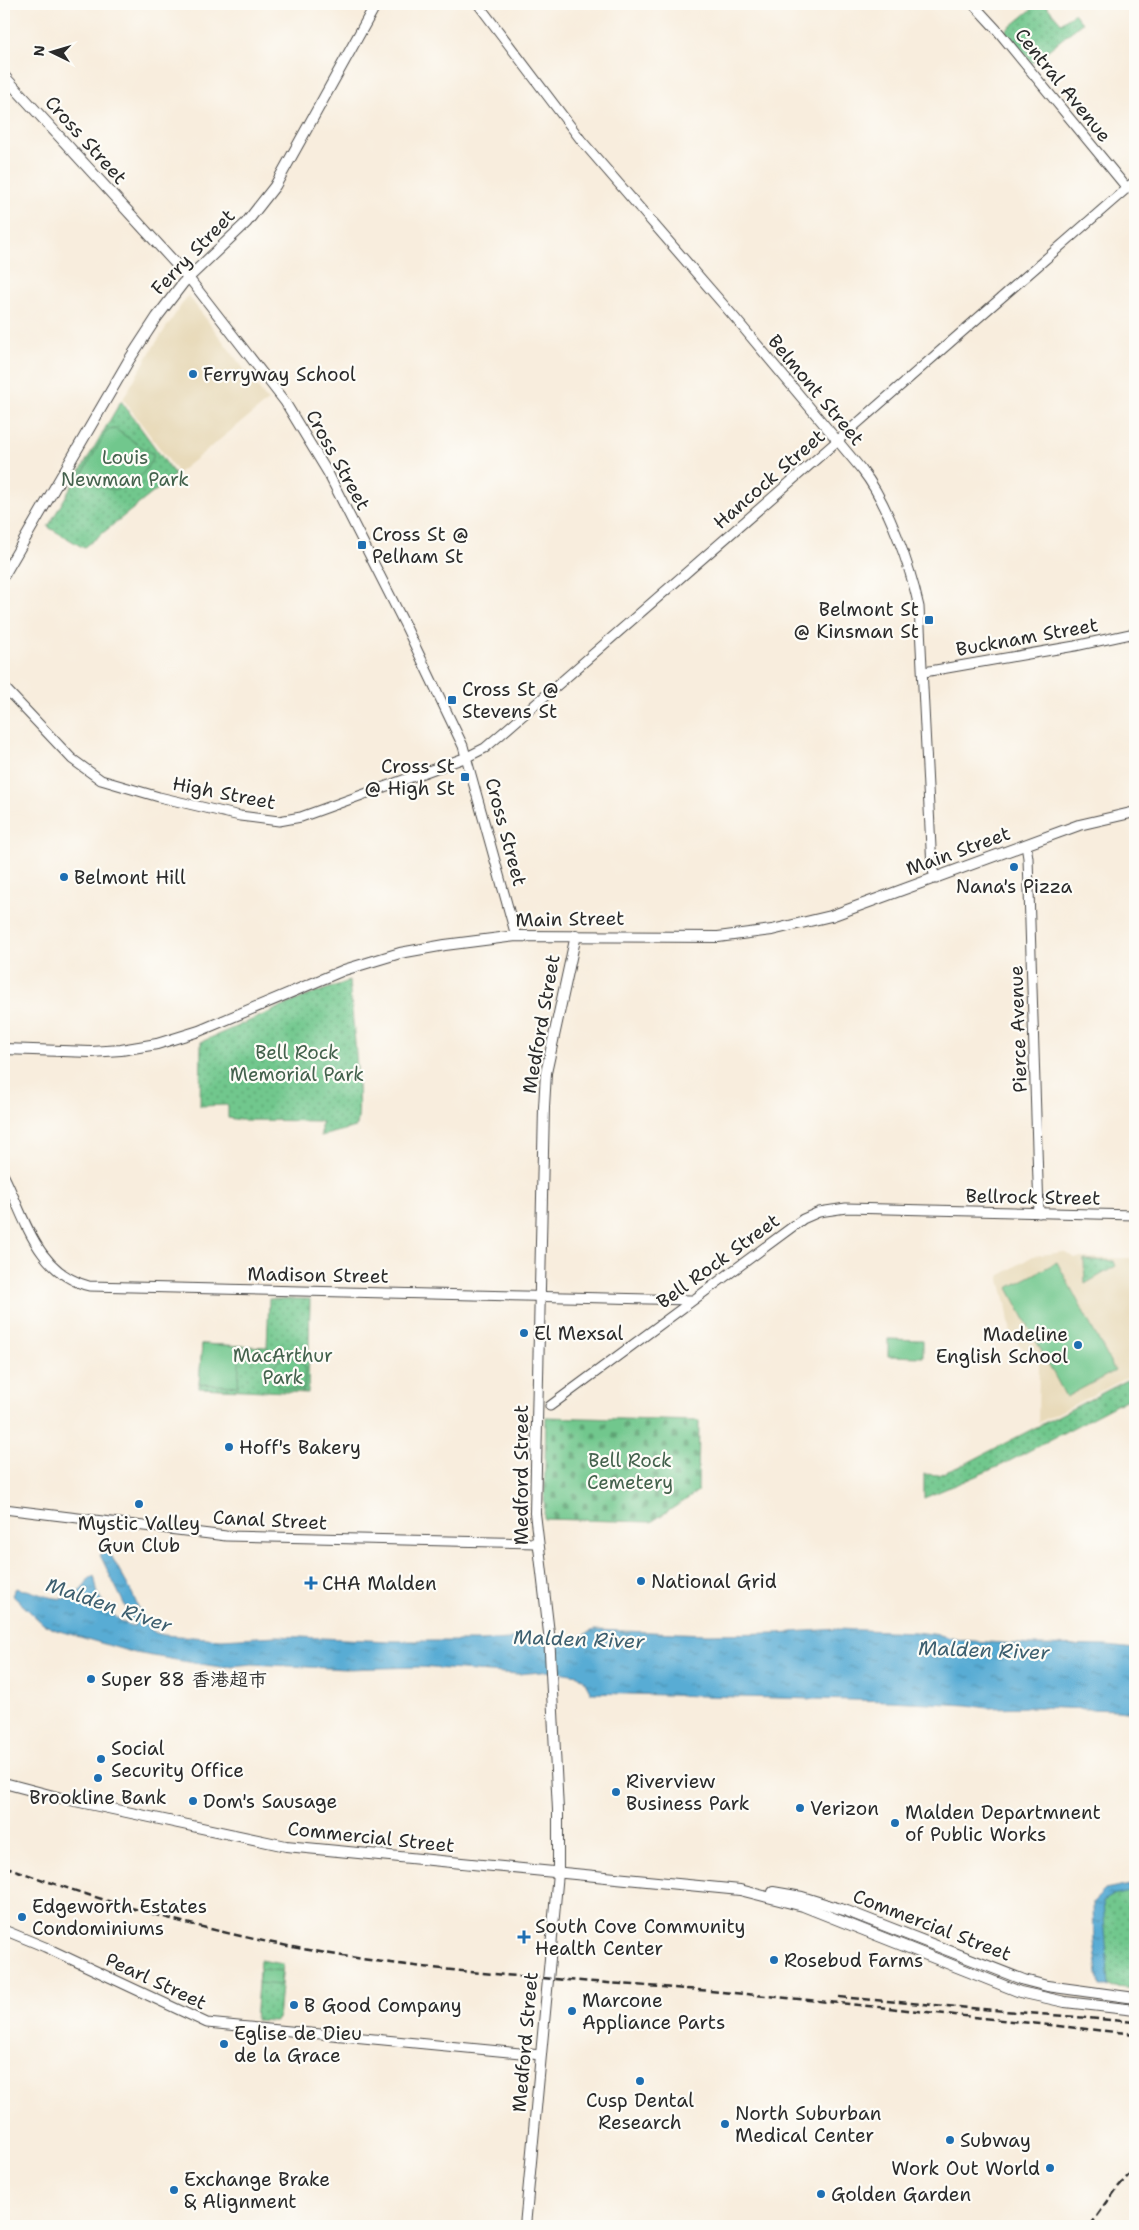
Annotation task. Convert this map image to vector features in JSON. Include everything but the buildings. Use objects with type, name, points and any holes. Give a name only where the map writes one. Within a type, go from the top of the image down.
[{"type":"main road","name":"Ferry Street","points":[[4,575],[129,360],[169,300],[188,277],[246,222],[275,186],[376,4]]},
{"type":"main road","name":"Cross Street","points":[[4,76],[188,277]]},
{"type":"main road","name":"Main Street","points":[[4,1049],[91,1052],[149,1046],[199,1031],[331,974],[378,959],[444,945],[516,936],[718,937],[772,930],[831,916],[1088,822],[1135,812]]},
{"type":"main road","name":"Medford Street","points":[[525,2226],[558,1873],[558,1810],[549,1633],[535,1513],[546,1074],[576,935]]},
{"type":"main road","name":"Commercial Street","points":[[4,1783],[61,1798],[286,1846],[788,1894],[847,1910],[1024,1980],[1046,1986],[1135,1998]]},
{"type":"main road","name":"Commercial Street","points":[[740,1890],[803,1906],[1020,1992],[1044,1998],[1135,2010]]},
{"type":"main road","points":[[528,2200],[530,2226]]},
{"type":"street","name":"Belmont Street","points":[[478,4],[581,140],[735,318],[869,478],[879,495],[910,574],[919,607],[924,672],[932,867],[936,879]]},
{"type":"street","name":"Central Avenue","points":[[973,4],[997,30],[1127,188]]},
{"type":"street","name":"Hancock Street","points":[[467,757],[485,748],[506,730],[1135,181]]},
{"type":"street","name":"Cross Street","points":[[188,277],[285,402],[328,473],[438,694],[467,757],[516,936]]},
{"type":"street","name":"Bucknam Street","points":[[924,672],[1075,646],[1135,633]]},
{"type":"street","name":"High Street","points":[[4,687],[72,759],[96,778],[113,785],[255,819],[288,820],[308,815],[467,757]]},
{"type":"street","name":"Pierce Avenue","points":[[1026,845],[1028,858],[1040,1213]]},
{"type":"street","name":"Madison Street","points":[[4,1176],[46,1260],[64,1274],[89,1286],[691,1300]]},
{"type":"street","name":"Bell Rock Street","points":[[550,1406],[691,1300],[795,1225],[814,1214],[846,1208],[930,1211]]},
{"type":"street","name":"Bellrock Street","points":[[930,1211],[1135,1216]]},
{"type":"street","name":"Canal Street","points":[[4,1509],[226,1536],[537,1543]]},
{"type":"street","name":"Pearl Street","points":[[4,1930],[45,1947],[206,2023],[541,2055]]},
{"type":"shaded area","name":"Ferryway School","points":[[188,295],[268,401],[178,473],[123,399],[152,349]]},
{"type":"shaded area","name":"Madeline English School","points":[[1064,1252],[1075,1258],[1132,1258],[1135,1271],[1135,1369],[1131,1372],[1132,1375],[1038,1423],[1039,1364],[1035,1356],[1030,1356],[1011,1335],[999,1276],[1033,1256]]},
{"type":"green space","points":[[1038,4],[1045,4],[1061,23],[1074,13],[1082,23],[1032,63],[1005,31]]},
{"type":"green space","name":"Louis Newman Park","points":[[121,401],[175,475],[84,548],[48,527]]},
{"type":"green space","points":[[115,429],[154,455],[141,476],[133,483],[124,488],[104,488],[82,475],[107,430]]},
{"type":"green space","name":"Bell Rock Memorial Park","points":[[349,981],[358,1081],[359,1102],[356,1127],[321,1136],[321,1121],[240,1120],[228,1118],[228,1105],[200,1106],[201,1042],[302,998]]},
{"type":"green space","points":[[1084,1260],[1114,1261],[1116,1266],[1085,1284]]},
{"type":"green space","points":[[1057,1262],[1115,1371],[1066,1397],[1008,1288]]},
{"type":"green space","name":"MacArthur Park","points":[[269,1299],[310,1299],[308,1393],[199,1388],[202,1344],[267,1347]]},
{"type":"green space","points":[[888,1339],[923,1340],[923,1357],[888,1356]]},
{"type":"green space","points":[[202,1344],[240,1346],[238,1386],[199,1384]]},
{"type":"green space","points":[[288,1357],[297,1359],[305,1366],[304,1390],[281,1388],[273,1380],[272,1369],[278,1361]]},
{"type":"green space","points":[[1135,1376],[1135,1395],[1002,1465],[924,1498],[924,1474],[938,1475],[965,1464]]},
{"type":"green space","name":"Bell Rock Cemetery","points":[[546,1417],[699,1421],[698,1492],[651,1522],[544,1519]]},
{"type":"green space","points":[[1135,1890],[1135,1989],[1107,1986],[1102,1897]]},
{"type":"green space","points":[[260,1960],[283,1964],[278,2019],[275,2021],[255,2020]]},
{"type":"green space","points":[[260,1969],[282,1971],[280,1985],[258,1983]]},
{"type":"water","name":"Malden River","points":[[108,1550],[132,1593],[147,1627],[156,1633],[164,1635],[221,1639],[277,1636],[389,1641],[482,1641],[521,1638],[526,1641],[574,1639],[594,1630],[707,1634],[776,1633],[837,1629],[915,1632],[960,1640],[1031,1645],[1107,1646],[1135,1649],[1135,1712],[1034,1707],[987,1708],[968,1705],[890,1701],[591,1693],[584,1680],[578,1675],[552,1671],[518,1674],[419,1667],[345,1669],[252,1664],[221,1667],[135,1653],[56,1630],[43,1624],[12,1595],[16,1588],[56,1598],[70,1597],[83,1587],[89,1578],[94,1576],[98,1594],[105,1605],[124,1623],[135,1626],[100,1555]]},
{"type":"water","points":[[1135,1884],[1135,1891],[1112,1896],[1103,1901],[1109,1987],[1100,1987],[1094,1942],[1093,1902],[1105,1890]]},
{"type":"railway","points":[[4,1866],[97,1897],[191,1924],[239,1936],[335,1955],[425,1967],[680,1988],[1135,2034]]},
{"type":"railway","points":[[839,1997],[1135,2022]]},
{"type":"railway","points":[[1090,2226],[1118,2187],[1135,2168]]},
{"type":"place","name":"Ferryway School","points":[[193,374]]},
{"type":"place","name":"Cross St @ Pelham St","points":[[362,545]]},
{"type":"place","name":"Belmont St @ Kinsman St","points":[[929,620]]},
{"type":"place","name":"Cross St @ Stevens St","points":[[452,700]]},
{"type":"place","name":"Cross St @ High St","points":[[465,777]]},
{"type":"place","name":"Nana's Pizza","points":[[1014,867]]},
{"type":"place","name":"Belmont Hill","points":[[64,877]]},
{"type":"place","name":"El Mexsal","points":[[524,1333]]},
{"type":"place","name":"Madeline English School","points":[[1078,1345]]},
{"type":"place","name":"Hoff's Bakery","points":[[229,1447]]},
{"type":"place","name":"Mystic Valley Gun Club","points":[[139,1504]]},
{"type":"place","name":"National Grid","points":[[641,1581]]},
{"type":"place","name":"CHA Malden","points":[[311,1583]]},
{"type":"place","name":"Super 88 香港超市","points":[[91,1679]]},
{"type":"place","name":"Social Security Office","points":[[101,1759]]},
{"type":"place","name":"Brookline Bank","points":[[98,1778]]},
{"type":"place","name":"Riverview Business Park","points":[[616,1792]]},
{"type":"place","name":"Dom's Sausage","points":[[193,1801]]},
{"type":"place","name":"Verizon","points":[[800,1808]]},
{"type":"place","name":"Malden Departmnent of Public Works","points":[[895,1823]]},
{"type":"place","name":"Edgeworth Estates Condominiums","points":[[22,1917]]},
{"type":"place","name":"South Cove Community Health Center","points":[[524,1937]]},
{"type":"place","name":"Rosebud Farms","points":[[774,1960]]},
{"type":"place","name":"B Good Company","points":[[294,2005]]},
{"type":"place","name":"Marcone Appliance Parts","points":[[572,2011]]},
{"type":"place","name":"Eglise de Dieu de la Grace","points":[[224,2044]]},
{"type":"place","name":"Cusp Dental Research","points":[[640,2081]]},
{"type":"place","name":"North Suburban Medical Center","points":[[725,2124]]},
{"type":"place","name":"Subway","points":[[950,2140]]},
{"type":"place","name":"Work Out World","points":[[1050,2168]]},
{"type":"place","name":"Exchange Brake & Alignment","points":[[174,2190]]},
{"type":"place","name":"Golden Garden","points":[[821,2194]]}]
